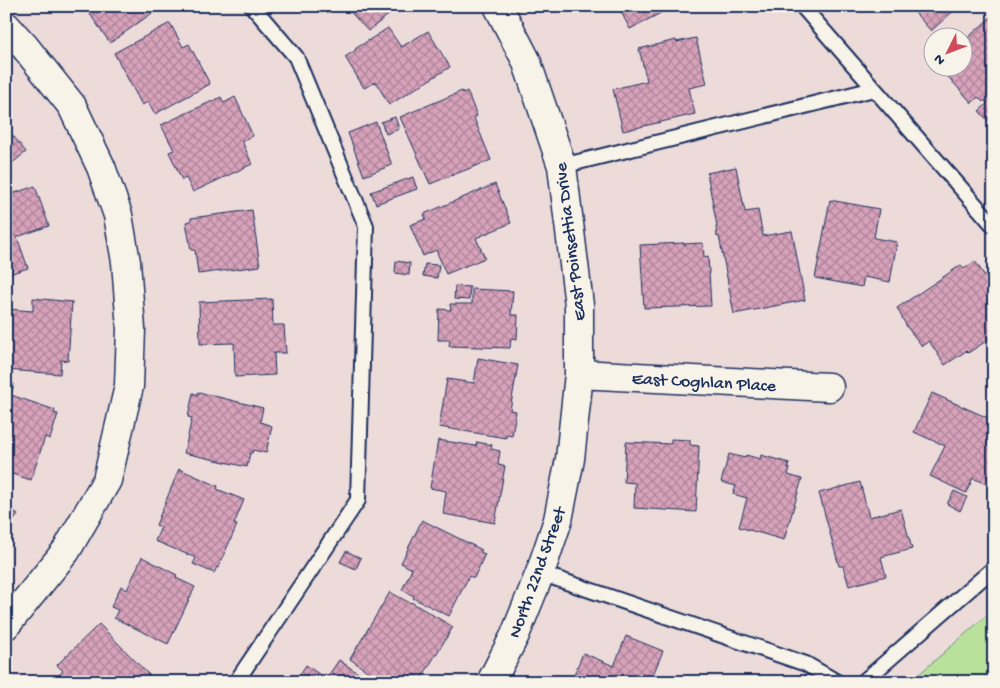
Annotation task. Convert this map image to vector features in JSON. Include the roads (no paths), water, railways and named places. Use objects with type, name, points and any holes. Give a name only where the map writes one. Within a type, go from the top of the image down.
[{"type":"street","name":"East Poinsettia Drive","points":[[498,6],[526,60],[562,166],[579,305],[579,374],[570,459]]},
{"type":"street","points":[[6,26],[72,106],[101,167],[118,215],[126,262],[131,329],[129,386],[106,480],[66,551],[6,625]]},
{"type":"street","name":"East Coghlan Place","points":[[579,374],[829,387]]},
{"type":"street","name":"North 22nd Street","points":[[491,682],[515,635],[540,573],[558,520],[570,459]]},
{"type":"lane","points":[[236,682],[358,500],[366,226],[296,56],[252,6]]},
{"type":"lane","points":[[802,6],[994,226]]},
{"type":"lane","points":[[562,166],[874,89]]},
{"type":"lane","points":[[863,682],[994,568]]},
{"type":"lane","points":[[540,573],[806,664],[837,682]]}]
